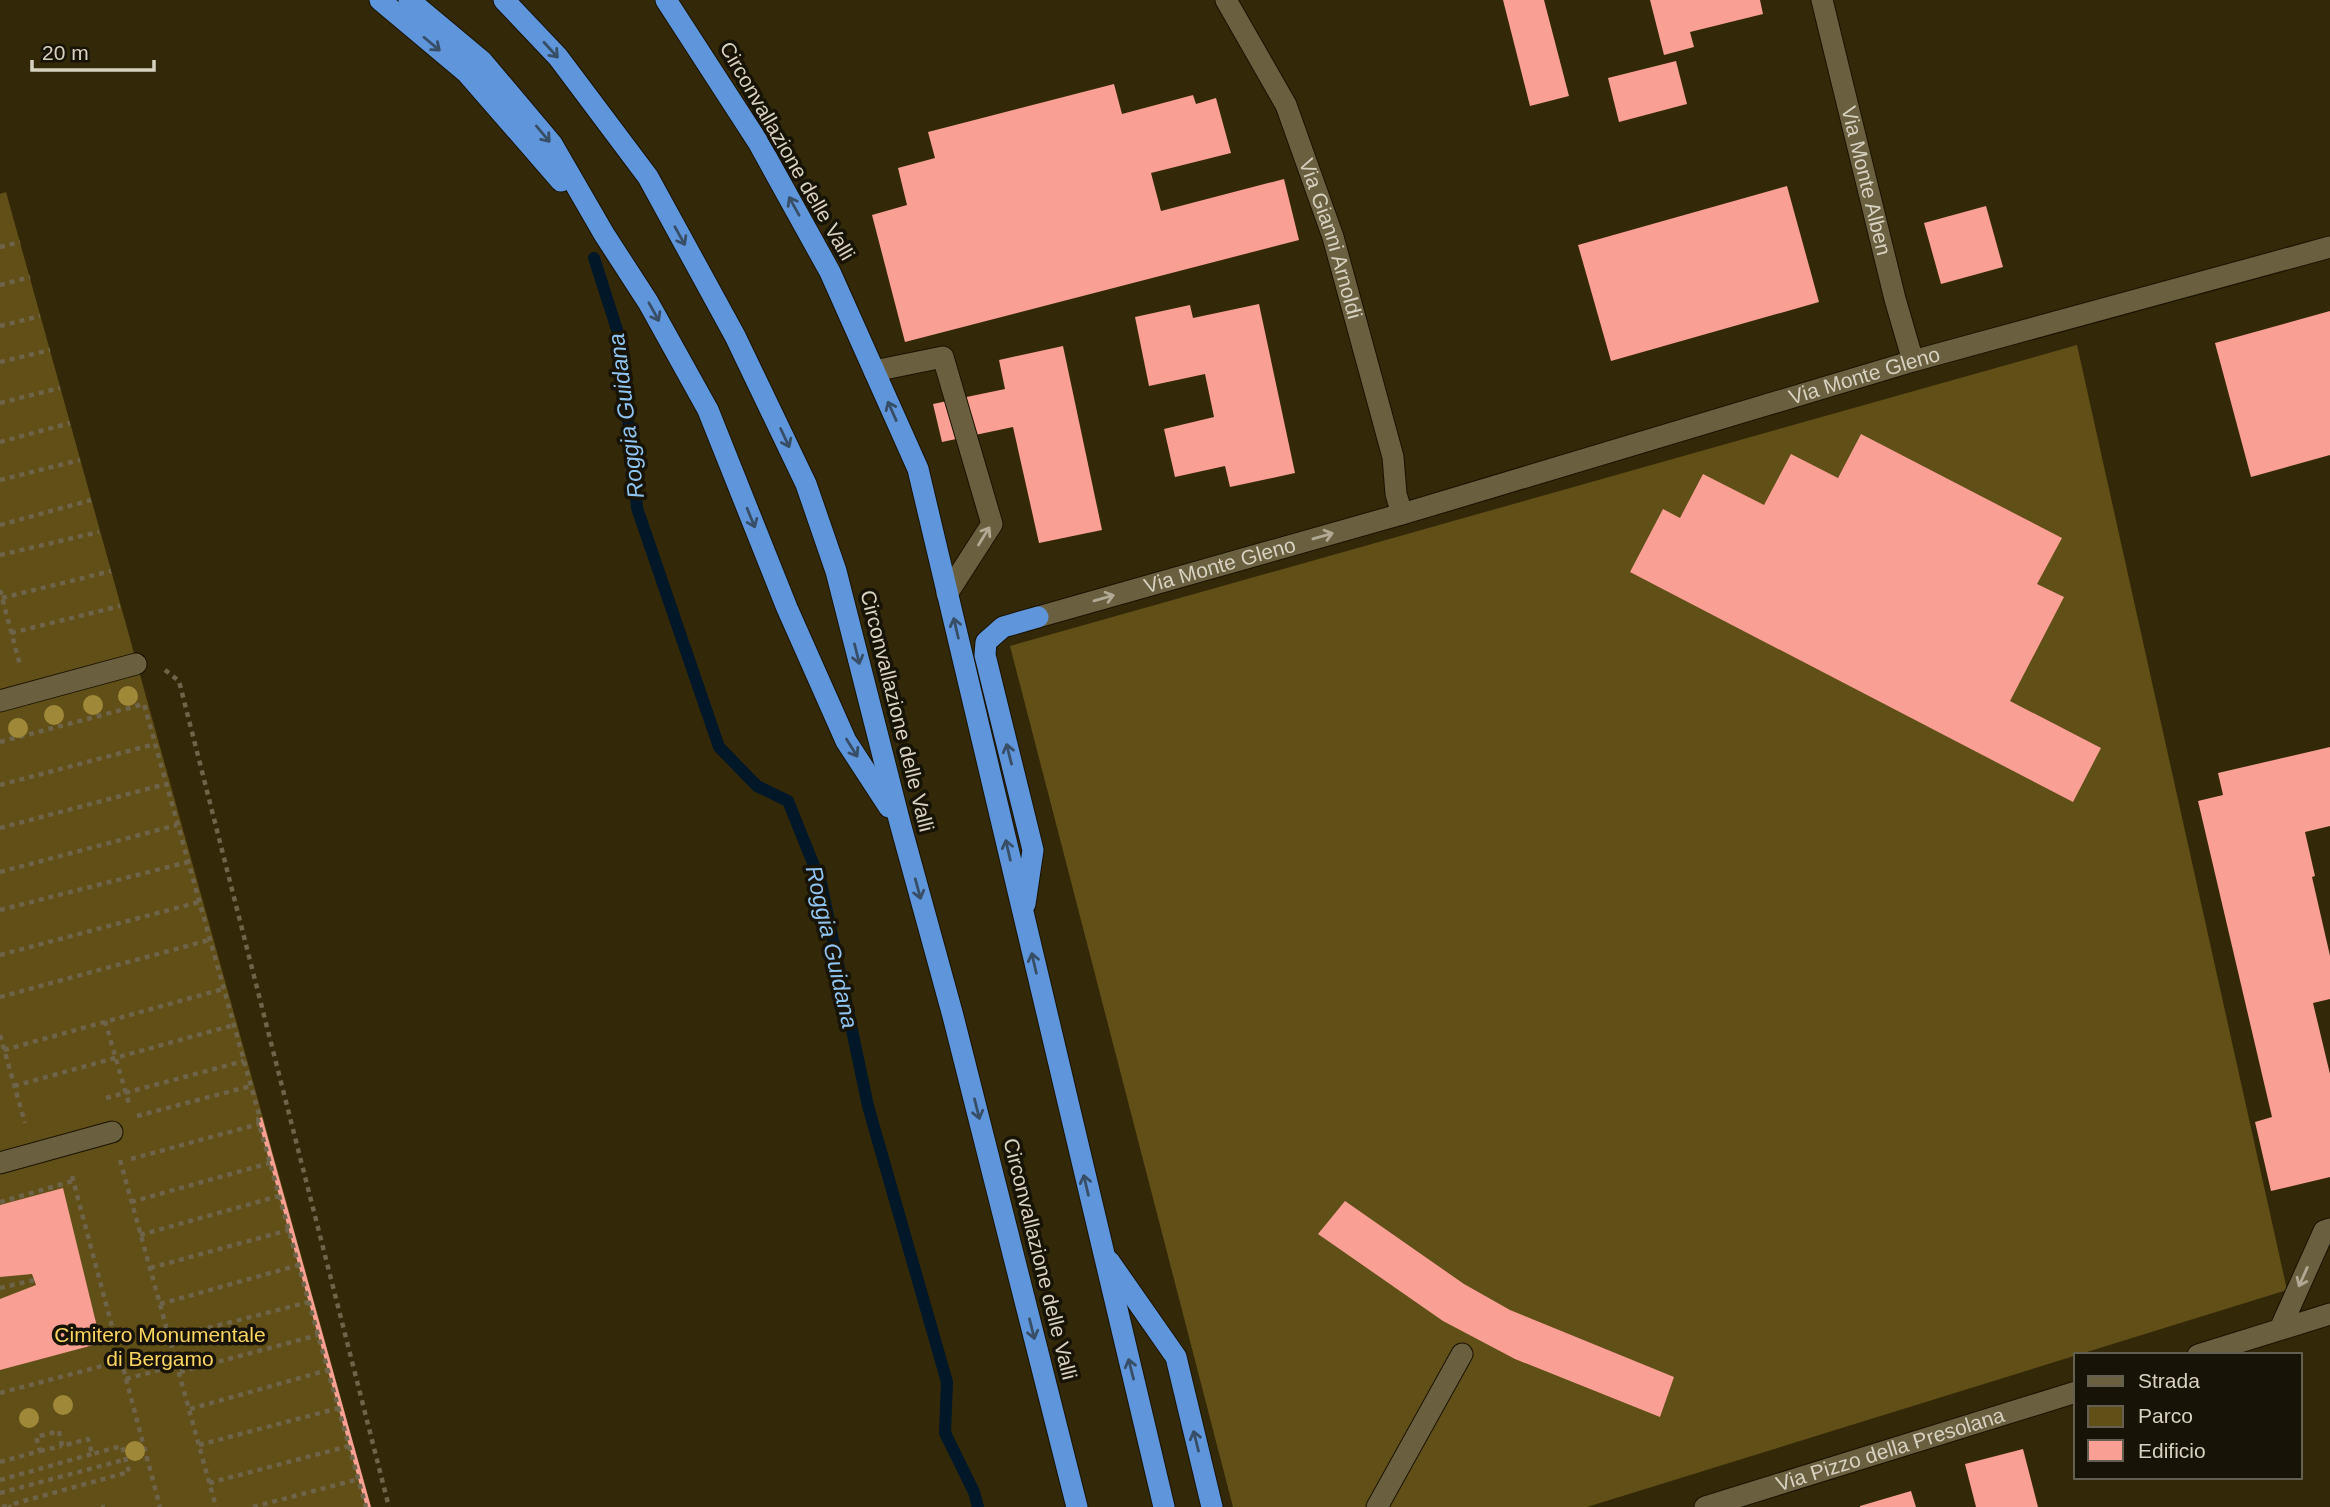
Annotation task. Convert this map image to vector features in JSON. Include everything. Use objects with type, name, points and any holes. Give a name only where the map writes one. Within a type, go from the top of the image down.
[{"type":"highway","points":[[380,0],[467,73],[540,155],[604,234]]},
{"type":"highway","points":[[408,0],[482,61],[552,144],[604,234],[648,302],[708,410],[787,608],[846,741],[900,823]]},
{"type":"highway","name":"Circonvallazione delle Valli","points":[[505,0],[558,57],[648,177],[736,336],[806,484],[836,571],[900,823],[953,1016],[1077,1507]]},
{"type":"highway","name":"Circonvallazione delle Valli","points":[[666,0],[758,142],[831,272],[918,469],[1164,1507]]},
{"type":"highway","points":[[1023,916],[1033,850],[985,655],[986,642],[996,632],[1003,627],[1038,617]]},
{"type":"highway","points":[[1102,1251],[1176,1357],[1212,1507]]},
{"type":"street","name":"Via Gianni Arnoldi","points":[[1226,0],[1286,105],[1333,237],[1393,457],[1396,494],[1402,514]]},
{"type":"street","name":"Via Monte Alben","points":[[1822,0],[1895,299],[1913,361]]},
{"type":"street","name":"Via Monte Gleno","points":[[1038,617],[1402,514],[1913,361],[2330,247]]},
{"type":"street","points":[[874,371],[943,357],[992,524],[947,594]]},
{"type":"street","points":[[0,701],[136,664]]},
{"type":"street","points":[[0,1163],[112,1132]]},
{"type":"street","points":[[2280,1329],[2324,1231],[2330,1229]]},
{"type":"street","points":[[2204,1353],[2330,1314]]},
{"type":"street","points":[[1377,1507],[1462,1354]]},
{"type":"street","name":"Via Pizzo della Presolana","points":[[1705,1507],[2074,1393]]},
{"type":"path","points":[[0,247],[20,242]]},
{"type":"path","points":[[0,285],[30,277]]},
{"type":"path","points":[[0,326],[40,316]]},
{"type":"path","points":[[0,362],[50,349]]},
{"type":"path","points":[[0,403],[60,388]]},
{"type":"path","points":[[0,442],[70,423]]},
{"type":"path","points":[[0,481],[80,460]]},
{"type":"path","points":[[0,525],[91,500]]},
{"type":"path","points":[[0,555],[99,532]]},
{"type":"path","points":[[2,598],[111,571]]},
{"type":"path","points":[[0,590],[28,693]]},
{"type":"path","points":[[11,632],[120,606]]},
{"type":"path","points":[[136,664],[167,670],[179,681],[389,1507]]},
{"type":"path","points":[[0,742],[144,704],[366,1507]]},
{"type":"path","points":[[0,785],[155,744]]},
{"type":"path","points":[[0,828],[166,784]]},
{"type":"path","points":[[0,872],[177,825]]},
{"type":"path","points":[[0,910],[188,862]]},
{"type":"path","points":[[0,955],[199,902]]},
{"type":"path","points":[[0,997],[209,940]]},
{"type":"path","points":[[4,1050],[223,989]]},
{"type":"path","points":[[105,1021],[133,1117]]},
{"type":"path","points":[[14,1086],[234,1025]]},
{"type":"path","points":[[0,1035],[34,1154]]},
{"type":"path","points":[[100,1100],[244,1061]]},
{"type":"path","points":[[216,1507],[110,1123],[251,1086]]},
{"type":"path","points":[[24,1122],[37,1118]]},
{"type":"path","points":[[120,1162],[259,1124]]},
{"type":"path","points":[[64,1145],[160,1507]]},
{"type":"path","points":[[131,1202],[270,1163]]},
{"type":"path","points":[[0,1202],[73,1181]]},
{"type":"path","points":[[141,1235],[279,1196]]},
{"type":"path","points":[[150,1268],[289,1230]]},
{"type":"path","points":[[160,1304],[299,1265]]},
{"type":"path","points":[[0,1288],[34,1280]]},
{"type":"path","points":[[169,1338],[309,1301]]},
{"type":"path","points":[[180,1372],[318,1335]]},
{"type":"path","points":[[0,1393],[121,1361]]},
{"type":"path","points":[[126,1379],[178,1365]]},
{"type":"path","points":[[190,1409],[328,1370]]},
{"type":"path","points":[[199,1446],[339,1408]]},
{"type":"path","points":[[40,1451],[36,1437],[59,1431],[62,1446]]},
{"type":"path","points":[[0,1462],[88,1440],[92,1454]]},
{"type":"path","points":[[0,1480],[122,1446],[129,1472],[2,1507]]},
{"type":"path","points":[[209,1483],[349,1446]]},
{"type":"path","points":[[0,1493],[127,1459]]},
{"type":"path","points":[[253,1507],[359,1479]]},
{"type":"green space","name":"Cimitero Monumentale di Bergamo","points":[[6,192],[371,1507],[0,1507],[0,194]]},
{"type":"green space","points":[[2077,345],[2287,1290],[2084,1353],[2074,1353],[2074,1356],[1587,1507],[1233,1507],[1010,646]]},
{"type":"building","points":[[1503,0],[1544,0],[1569,96],[1530,106]]},
{"type":"building","points":[[1650,0],[1760,0],[1763,14],[1690,32],[1694,47],[1664,55]]},
{"type":"building","points":[[1676,61],[1687,104],[1619,122],[1608,78]]},
{"type":"building","points":[[1114,84],[1122,114],[1193,95],[1196,104],[1216,98],[1231,153],[1151,173],[1161,211],[1284,179],[1299,240],[905,342],[872,215],[907,205],[898,168],[935,158],[928,132]]},
{"type":"building","points":[[1787,186],[1819,302],[1611,361],[1578,245]]},
{"type":"building","points":[[1986,206],[2003,267],[1941,284],[1924,223]]},
{"type":"building","points":[[1259,304],[1295,473],[1230,487],[1225,466],[1175,477],[1164,429],[1214,417],[1205,374],[1149,386],[1135,317],[1190,305],[1193,318]]},
{"type":"building","points":[[2330,311],[2330,455],[2251,477],[2215,343]]},
{"type":"building","points":[[1063,346],[1102,530],[1039,543],[1013,427],[942,442],[933,404],[1005,389],[999,360]]},
{"type":"building","points":[[1861,434],[2062,538],[2037,584],[2064,597],[2010,701],[2101,748],[2073,802],[1630,572],[1663,509],[1680,518],[1703,474],[1764,505],[1791,454],[1838,478]]},
{"type":"building","points":[[2330,747],[2330,826],[2305,832],[2330,956],[2330,999],[2313,1003],[2330,1074],[2330,1177],[2271,1191],[2255,1122],[2272,1117],[2198,801],[2223,795],[2218,773]]},
{"type":"building","points":[[262,1117],[371,1507],[366,1507],[259,1124],[258,1119]]},
{"type":"building","points":[[63,1188],[101,1343],[0,1370],[0,1299],[36,1285],[32,1274],[0,1277],[0,1205]]},
{"type":"building","points":[[1345,1201],[1464,1284],[1510,1310],[1674,1377],[1660,1417],[1515,1359],[1443,1321],[1318,1234]]},
{"type":"building","points":[[2023,1449],[2038,1507],[1976,1507],[1965,1464]]},
{"type":"building","points":[[1911,1491],[1916,1507],[1860,1507],[1860,1506]]},
{"type":"waterway","name":"Roggia Guidana","points":[[594,258],[620,339],[637,508],[719,747],[757,786],[788,801],[821,883],[868,1106],[947,1382],[945,1433],[974,1492],[978,1507]]}]
